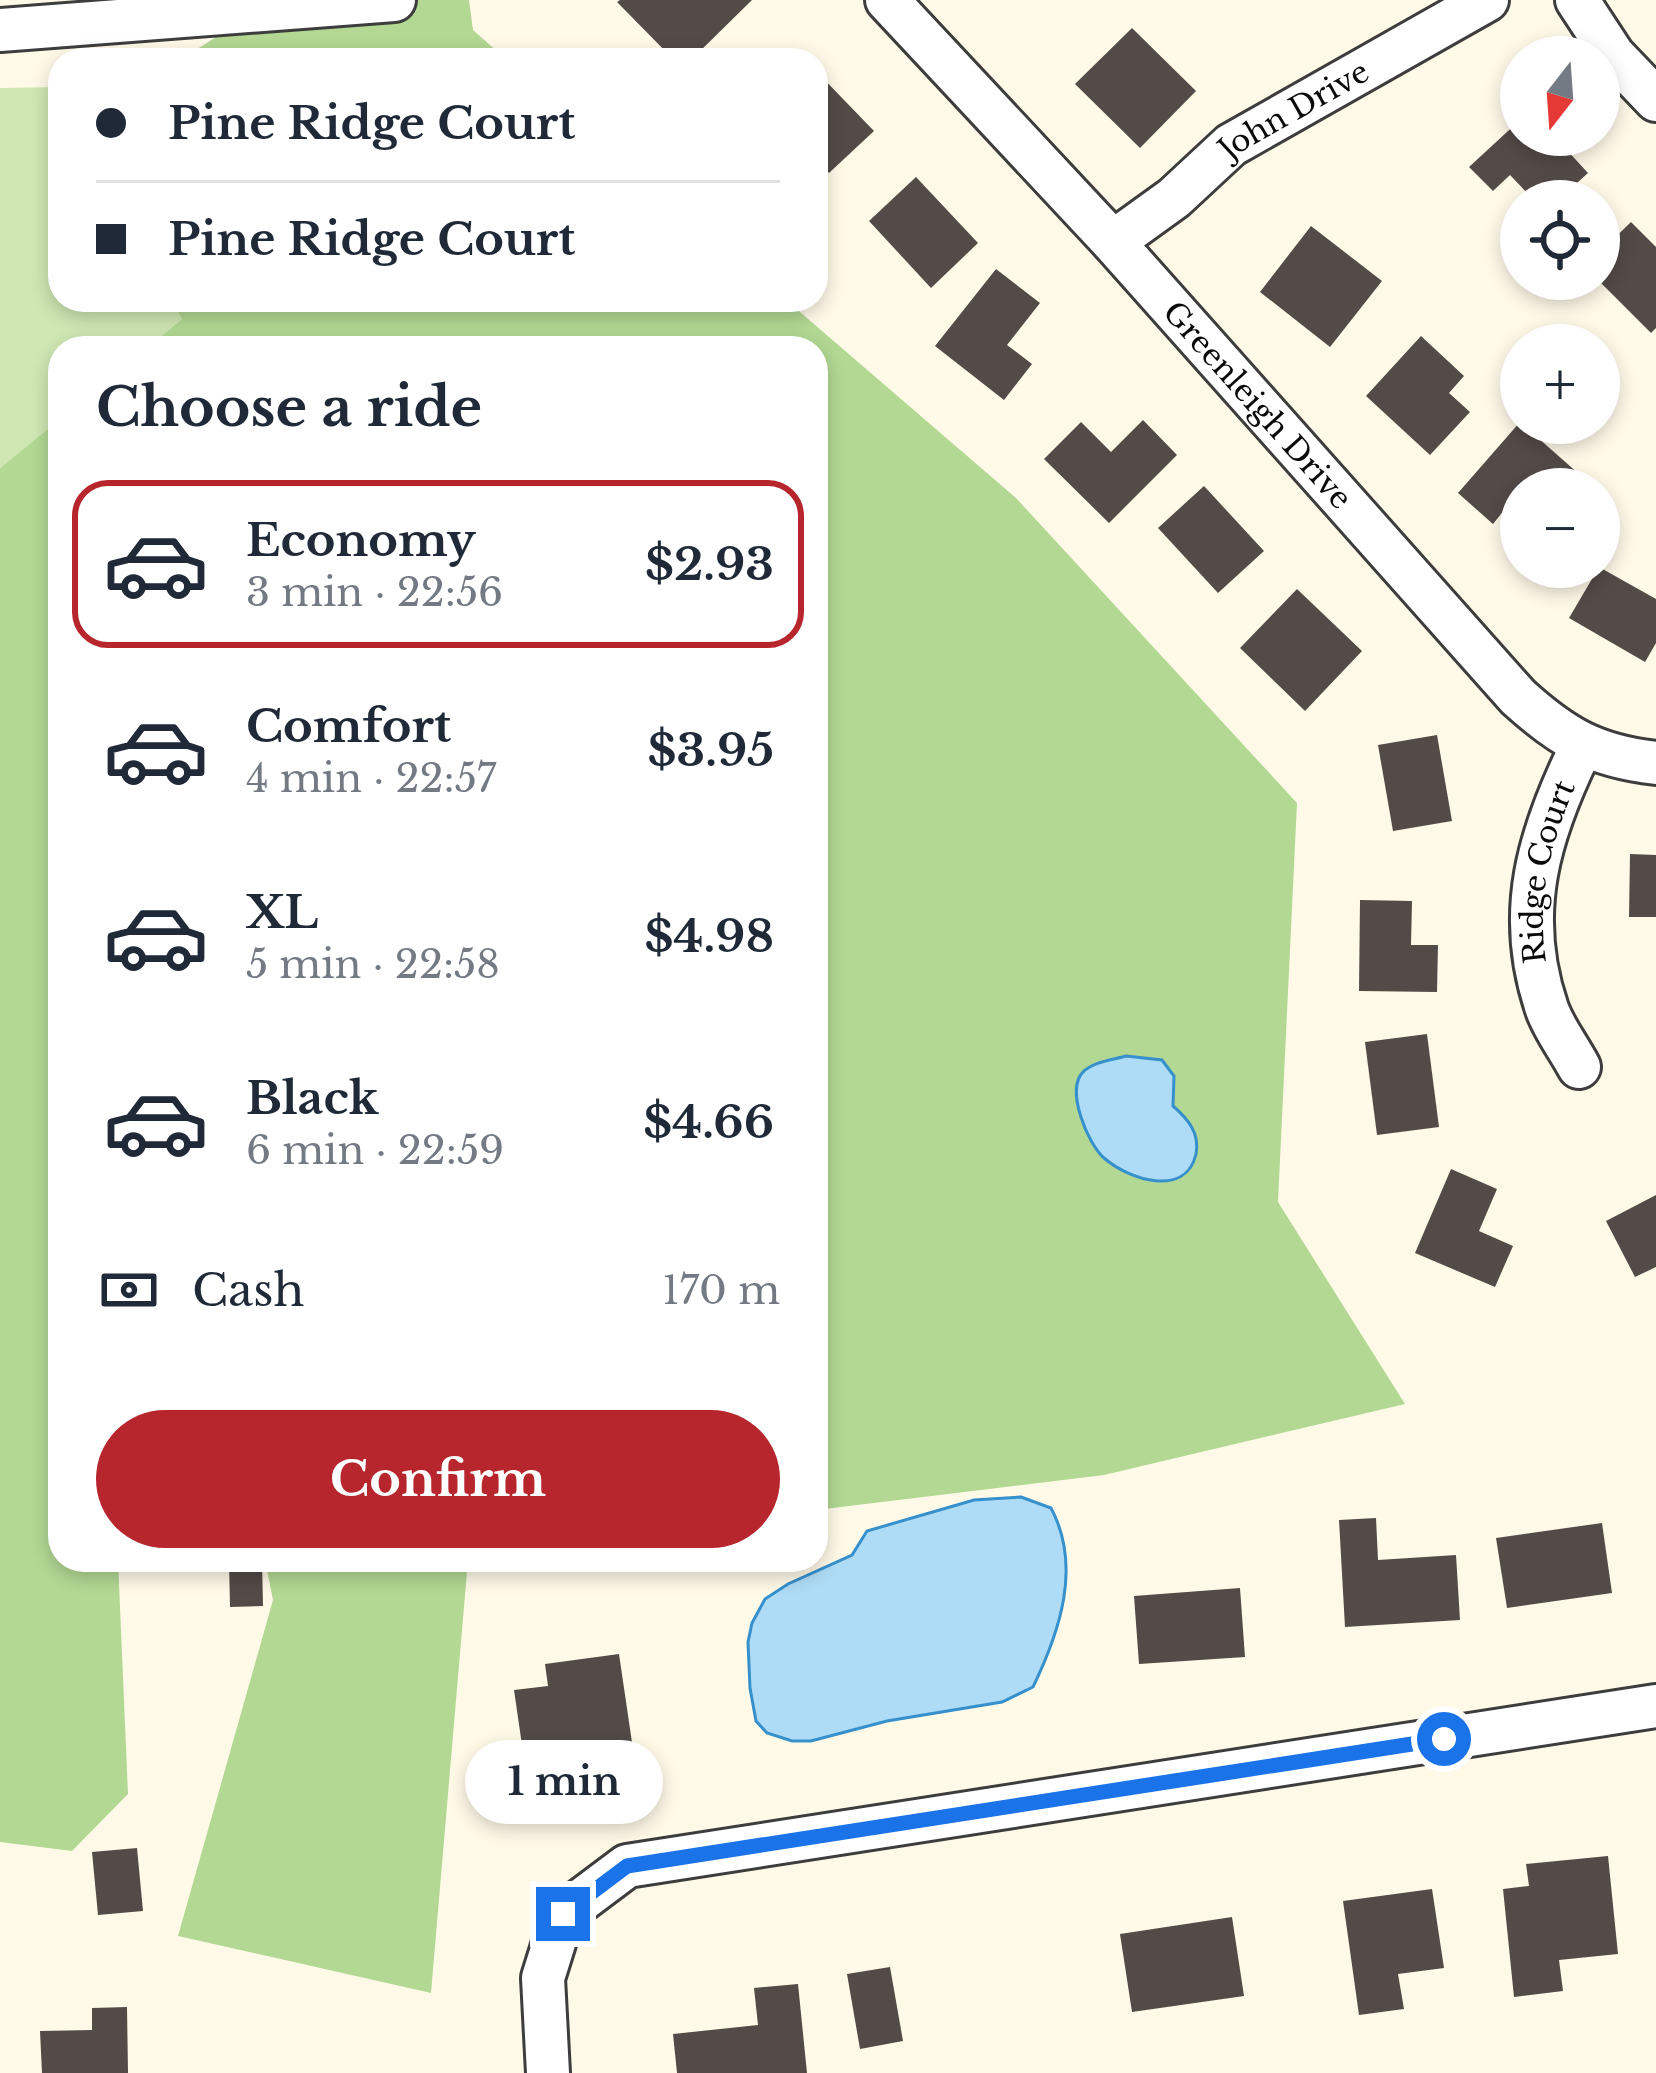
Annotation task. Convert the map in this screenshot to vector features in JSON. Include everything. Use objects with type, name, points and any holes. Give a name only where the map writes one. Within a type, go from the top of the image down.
[{"type":"street","points":[[0,30],[105,11],[394,0]]},
{"type":"street","name":"Greenleigh Drive","points":[[887,0],[1113,242],[1518,697],[1551,727],[1582,746],[1656,763]]},
{"type":"street","name":"John Drive","points":[[1113,242],[1174,198],[1231,145],[1487,0]]},
{"type":"street","points":[[1577,0],[1613,55],[1656,100]]},
{"type":"street","name":"Ridge Court","points":[[1580,1066],[1548,1013],[1530,910],[1538,853],[1556,799],[1582,746]]},
{"type":"street","points":[[548,2073],[543,1978],[563,1914],[627,1866],[1656,1706]]},
{"type":"green space","points":[[274,0],[469,0],[473,30],[493,48],[199,48]]},
{"type":"green space","points":[[48,87],[48,312],[178,312],[182,319],[161,336],[48,336],[48,429],[0,468],[0,88]]},
{"type":"green space","points":[[178,312],[800,312],[828,336],[161,336],[182,319]]},
{"type":"green space","points":[[828,336],[1016,498],[1297,803],[1278,1202],[1405,1404],[1104,1475],[828,1509]]},
{"type":"green space","points":[[48,429],[48,1572],[119,1572],[128,1794],[72,1851],[0,1842],[0,468]]},
{"type":"green space","points":[[267,1572],[467,1572],[431,1993],[178,1936],[273,1600]]},
{"type":"water","points":[[1126,1056],[1162,1060],[1174,1076],[1173,1106],[1192,1127],[1197,1146],[1190,1168],[1181,1176],[1156,1181],[1128,1173],[1104,1158],[1086,1129],[1076,1091],[1078,1080],[1092,1066]]},
{"type":"water","points":[[1021,1497],[1051,1508],[1060,1530],[1065,1553],[1064,1598],[1052,1644],[1033,1687],[1002,1702],[887,1721],[811,1741],[767,1733],[756,1721],[748,1642],[765,1599],[814,1572],[828,1572],[828,1566],[852,1555],[867,1531],[974,1500]]},
{"type":"building","points":[[752,0],[703,48],[662,48],[617,2]]},
{"type":"building","points":[[1132,28],[1196,91],[1140,148],[1075,84]]},
{"type":"building","points":[[828,83],[874,131],[828,172]]},
{"type":"building","points":[[1500,138],[1500,156],[1572,156],[1588,173],[1580,180],[1515,180],[1510,175],[1493,191],[1469,167]]},
{"type":"building","points":[[916,177],[978,243],[931,288],[869,221]]},
{"type":"building","points":[[1631,222],[1656,247],[1656,328],[1651,333],[1618,300],[1620,233]]},
{"type":"building","points":[[1311,226],[1382,281],[1330,347],[1260,292]]},
{"type":"building","points":[[996,269],[1040,303],[1007,345],[1032,364],[1004,400],[935,346]]},
{"type":"building","points":[[1421,336],[1464,376],[1449,393],[1470,412],[1430,455],[1366,396]]},
{"type":"building","points":[[1143,420],[1177,455],[1109,523],[1044,459],[1081,422],[1111,452]]},
{"type":"building","points":[[1501,444],[1545,444],[1572,468],[1500,468],[1500,515],[1493,524],[1458,493]]},
{"type":"building","points":[[1204,486],[1264,551],[1218,593],[1158,528]]},
{"type":"building","points":[[1620,579],[1656,599],[1656,643],[1645,662],[1569,618],[1587,588],[1620,588]]},
{"type":"building","points":[[1297,589],[1362,651],[1305,711],[1240,648]]},
{"type":"building","points":[[1437,735],[1452,821],[1393,831],[1378,745]]},
{"type":"building","points":[[1630,854],[1656,855],[1656,917],[1629,917]]},
{"type":"building","points":[[1360,900],[1412,901],[1411,945],[1438,945],[1437,992],[1359,991]]},
{"type":"building","points":[[1427,1034],[1439,1127],[1377,1135],[1365,1042]]},
{"type":"building","points":[[1451,1169],[1497,1189],[1479,1231],[1513,1246],[1495,1287],[1415,1253]]},
{"type":"building","points":[[1656,1195],[1656,1267],[1635,1277],[1606,1221]]},
{"type":"building","points":[[1376,1518],[1378,1560],[1456,1555],[1460,1620],[1345,1627],[1339,1520]]},
{"type":"building","points":[[1602,1523],[1612,1593],[1507,1608],[1496,1538]]},
{"type":"building","points":[[229,1572],[262,1572],[263,1606],[230,1607]]},
{"type":"building","points":[[1240,1588],[1245,1657],[1139,1664],[1134,1596]]},
{"type":"building","points":[[619,1654],[634,1756],[584,1762],[582,1744],[523,1752],[514,1690],[548,1686],[545,1664]]},
{"type":"building","points":[[137,1848],[143,1911],[98,1915],[92,1852]]},
{"type":"building","points":[[1608,1856],[1618,1954],[1559,1960],[1563,1991],[1514,1997],[1503,1889],[1529,1886],[1526,1864]]},
{"type":"building","points":[[1432,1889],[1444,1968],[1398,1974],[1404,2009],[1359,2015],[1343,1901]]},
{"type":"building","points":[[1232,1917],[1244,1996],[1132,2012],[1120,1934]]},
{"type":"building","points":[[890,1967],[903,2041],[860,2049],[847,1974]]},
{"type":"building","points":[[798,1984],[807,2073],[677,2073],[673,2034],[758,2025],[754,1988]]},
{"type":"building","points":[[127,2007],[128,2073],[42,2073],[40,2031],[92,2030],[92,2008]]},
{"type":"route","points":[[563,1914],[627,1866],[1444,1739]]}]
